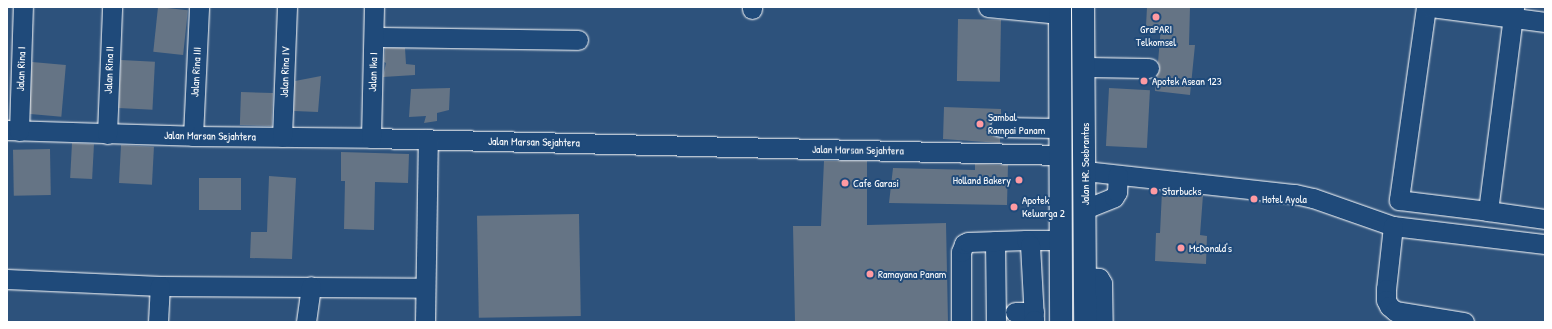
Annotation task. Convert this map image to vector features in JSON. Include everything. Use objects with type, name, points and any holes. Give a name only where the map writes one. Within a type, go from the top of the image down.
[{"type":"main road","name":"Jalan HR. Soebrantas","points":[[1083,7],[1085,66],[1085,322]]},
{"type":"main road","points":[[1060,10],[1061,322]]},
{"type":"street","name":"Jalan Rina I","points":[[13,131],[14,47],[23,7]]},
{"type":"street","name":"Jalan Rina II","points":[[107,134],[112,7]]},
{"type":"street","name":"Jalan Rina III","points":[[194,136],[199,7]]},
{"type":"street","name":"Jalan Rina IV","points":[[282,137],[287,7]]},
{"type":"street","name":"Jalan Ika I","points":[[371,138],[374,7]]},
{"type":"street","points":[[988,7],[1060,10]]},
{"type":"street","points":[[1426,7],[1399,200],[1545,219]]},
{"type":"street","points":[[1431,7],[1513,12],[1545,22]]},
{"type":"street","points":[[1488,211],[1513,12]]},
{"type":"street","points":[[374,37],[578,40]]},
{"type":"street","points":[[1085,66],[1150,68]]},
{"type":"street","points":[[1000,127],[1060,128]]},
{"type":"street","name":"Jalan Marsan Sejahtera","points":[[13,131],[194,136],[428,139],[1060,155]]},
{"type":"street","points":[[425,322],[424,288],[428,139]]},
{"type":"street","points":[[1085,171],[1295,194],[1313,198],[1393,226],[1545,244]]},
{"type":"street","points":[[1085,209],[1114,197],[1117,192],[1118,175]]},
{"type":"street","points":[[1393,226],[1386,289],[1386,300],[1389,306],[1395,311],[1464,322]]},
{"type":"street","points":[[1015,312],[1034,317],[1030,245],[1026,240]]},
{"type":"street","points":[[961,322],[962,248],[968,242],[1061,240]]},
{"type":"street","points":[[995,241],[996,322]]},
{"type":"street","points":[[1085,277],[1099,278],[1102,283],[1102,322]]},
{"type":"street","points":[[7,279],[160,286],[424,288]]},
{"type":"street","points":[[158,322],[160,286]]},
{"type":"street","points":[[306,322],[311,286]]},
{"type":"building","points":[[158,7],[188,10],[183,55],[153,52]]},
{"type":"building","points":[[1147,7],[1190,7],[1189,45],[1195,45],[1190,95],[1155,91],[1156,76],[1160,69],[1158,62],[1161,27],[1146,26]]},
{"type":"building","points":[[958,19],[1001,20],[1000,82],[957,81]]},
{"type":"building","points":[[385,48],[405,48],[406,64],[415,65],[415,75],[383,77],[386,63],[384,62]]},
{"type":"building","points":[[121,60],[155,62],[152,110],[118,108]]},
{"type":"building","points":[[32,62],[66,65],[61,117],[27,114]]},
{"type":"building","points":[[321,76],[318,112],[294,111],[295,81]]},
{"type":"building","points":[[450,88],[449,110],[437,113],[437,121],[424,123],[426,116],[409,117],[411,89]]},
{"type":"building","points":[[1109,88],[1150,90],[1147,148],[1106,146]]},
{"type":"building","points":[[241,92],[273,93],[272,126],[240,125]]},
{"type":"building","points":[[944,107],[1001,109],[1001,116],[994,118],[989,126],[991,133],[995,137],[1000,138],[1000,143],[943,139]]},
{"type":"building","points":[[72,143],[94,144],[92,179],[70,178]]},
{"type":"building","points":[[121,145],[154,147],[152,185],[119,183]]},
{"type":"building","points":[[50,149],[51,195],[14,196],[13,150]]},
{"type":"building","points":[[341,152],[409,154],[408,183],[375,182],[374,230],[344,229],[345,181],[341,181]]},
{"type":"building","name":"Ramayana Panam","points":[[824,161],[867,161],[867,225],[946,223],[948,322],[795,322],[793,226],[821,226]]},
{"type":"building","points":[[975,164],[1008,165],[1007,205],[889,203],[893,168],[975,170]]},
{"type":"building","points":[[269,176],[296,178],[292,259],[250,258],[251,232],[267,232]]},
{"type":"building","points":[[199,178],[241,178],[241,210],[199,210]]},
{"type":"building","points":[[1162,191],[1203,195],[1200,235],[1207,236],[1206,264],[1155,261],[1156,233],[1160,233]]},
{"type":"building","points":[[579,214],[581,316],[479,318],[477,216]]},
{"type":"place","name":"GraPARI Telkomsel","points":[[1156,17]]},
{"type":"place","name":"Apotek Asean 123","points":[[1144,81]]},
{"type":"place","name":"Sambal Rampai Panam","points":[[980,124]]},
{"type":"place","name":"Holland Bakery","points":[[1019,180]]},
{"type":"place","name":"Cafe Garasi","points":[[845,183]]},
{"type":"place","name":"Starbucks","points":[[1154,191]]},
{"type":"place","name":"Hotel Ayola","points":[[1254,199]]},
{"type":"place","name":"Apotek Keluarga 2","points":[[1014,207]]},
{"type":"place","name":"McDonald's","points":[[1181,248]]},
{"type":"place","name":"Ramayana Panam","points":[[870,274]]}]
